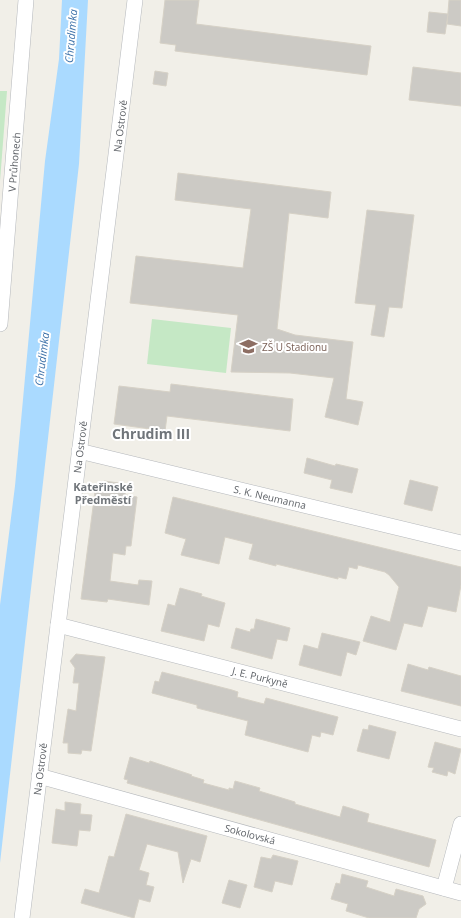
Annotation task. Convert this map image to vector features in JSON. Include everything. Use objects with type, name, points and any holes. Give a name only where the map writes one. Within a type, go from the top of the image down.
[{"type":"street","name":"V Průhonech","points":[[0,324],[26,0]]},
{"type":"street","name":"Na Ostrově","points":[[22,918],[135,0]]},
{"type":"street","name":"S. K. Neumanna","points":[[80,451],[461,543]]},
{"type":"street","name":"J. E. Purkyně","points":[[58,625],[461,729]]},
{"type":"street","name":"Sokolovská","points":[[39,776],[461,893]]},
{"type":"street","points":[[444,888],[461,824]]},
{"type":"green space","points":[[0,91],[7,91],[0,181]]},
{"type":"green space","points":[[152,319],[231,328],[226,373],[147,364]]},
{"type":"water","name":"Chrudimka","points":[[62,0],[88,0],[79,164],[0,863],[0,605],[15,486],[45,161],[59,59]]},
{"type":"building","points":[[165,0],[199,0],[196,24],[371,46],[367,75],[175,51],[176,45],[160,43]]},
{"type":"building","points":[[449,0],[461,0],[461,26],[447,24]]},
{"type":"building","points":[[429,12],[448,14],[445,34],[427,32]]},
{"type":"building","points":[[413,67],[461,73],[461,106],[409,100]]},
{"type":"building","points":[[155,71],[168,73],[166,86],[153,84]]},
{"type":"building","points":[[178,173],[331,192],[328,218],[289,213],[277,329],[295,335],[353,342],[346,399],[363,402],[358,425],[325,417],[334,378],[290,373],[231,372],[238,315],[130,303],[136,256],[243,268],[251,209],[175,200]]},
{"type":"building","points":[[367,210],[414,215],[402,308],[389,307],[384,337],[371,335],[376,305],[355,303]]},
{"type":"building","points":[[171,384],[293,399],[290,431],[167,416],[165,431],[114,424],[119,386],[170,392]]},
{"type":"building","points":[[307,458],[335,466],[336,464],[358,469],[352,493],[330,488],[332,480],[304,473]]},
{"type":"building","points":[[410,480],[438,487],[432,511],[404,504]]},
{"type":"building","points":[[104,481],[119,483],[126,495],[137,497],[131,546],[126,546],[125,555],[113,553],[110,581],[138,585],[139,580],[152,581],[149,605],[108,599],[107,602],[81,599],[96,484],[104,485]]},
{"type":"building","points":[[173,497],[461,567],[461,585],[456,612],[428,606],[422,627],[404,623],[396,650],[363,641],[371,616],[390,622],[399,587],[389,575],[385,572],[358,565],[357,569],[349,567],[346,579],[338,577],[338,579],[276,564],[276,566],[249,559],[253,544],[225,537],[219,564],[181,555],[186,539],[165,533]]},
{"type":"building","points":[[180,588],[202,594],[201,596],[225,603],[219,627],[208,624],[204,641],[161,631],[168,604],[175,606]]},
{"type":"building","points":[[256,619],[290,628],[287,641],[277,639],[272,659],[231,648],[236,628],[250,632],[251,629],[254,629]]},
{"type":"building","points":[[322,633],[360,642],[356,655],[347,652],[341,676],[299,665],[304,645],[318,649]]},
{"type":"building","points":[[76,654],[105,657],[91,751],[82,750],[81,754],[68,753],[68,743],[63,743],[68,709],[76,711],[79,683],[73,683],[75,668],[70,661]]},
{"type":"building","points":[[408,664],[428,670],[429,667],[461,676],[461,706],[401,691]]},
{"type":"building","points":[[162,672],[232,690],[238,692],[237,697],[264,704],[266,698],[338,717],[333,735],[321,732],[320,737],[312,735],[308,752],[245,735],[248,721],[197,708],[197,705],[152,693],[155,681],[159,682]]},
{"type":"building","points":[[369,725],[396,732],[389,759],[357,751],[363,729],[368,730]]},
{"type":"building","points":[[435,742],[461,749],[455,774],[448,771],[447,776],[432,772],[434,768],[428,767]]},
{"type":"building","points":[[130,757],[149,763],[150,761],[192,775],[191,776],[204,780],[203,783],[229,790],[229,788],[233,789],[235,781],[260,788],[259,791],[295,802],[295,804],[340,817],[343,806],[369,814],[367,822],[436,840],[429,867],[127,783],[128,780],[124,779]]},
{"type":"building","points":[[65,802],[81,804],[80,814],[92,815],[90,831],[79,830],[77,846],[52,843],[56,809],[65,811]]},
{"type":"building","points":[[126,814],[207,836],[200,862],[191,859],[183,883],[178,852],[147,844],[139,870],[149,873],[146,885],[154,887],[150,902],[139,899],[134,918],[81,903],[85,889],[99,893],[109,856],[114,857]]},
{"type":"building","points":[[273,855],[298,861],[292,885],[275,881],[272,892],[254,887],[261,857],[271,859]]},
{"type":"building","points":[[342,874],[368,881],[366,887],[394,896],[396,889],[423,896],[426,904],[419,909],[416,918],[369,918],[346,911],[348,904],[331,899],[336,883],[340,884]]},
{"type":"building","points":[[229,880],[247,885],[240,908],[222,903]]},
{"type":"place","name":"ZŠ U Stadionu","points":[[249,347]]},
{"type":"district","name":"Chrudim III","points":[[151,434]]},
{"type":"district","name":"Kateřinské Předměstí","points":[[103,493]]}]
